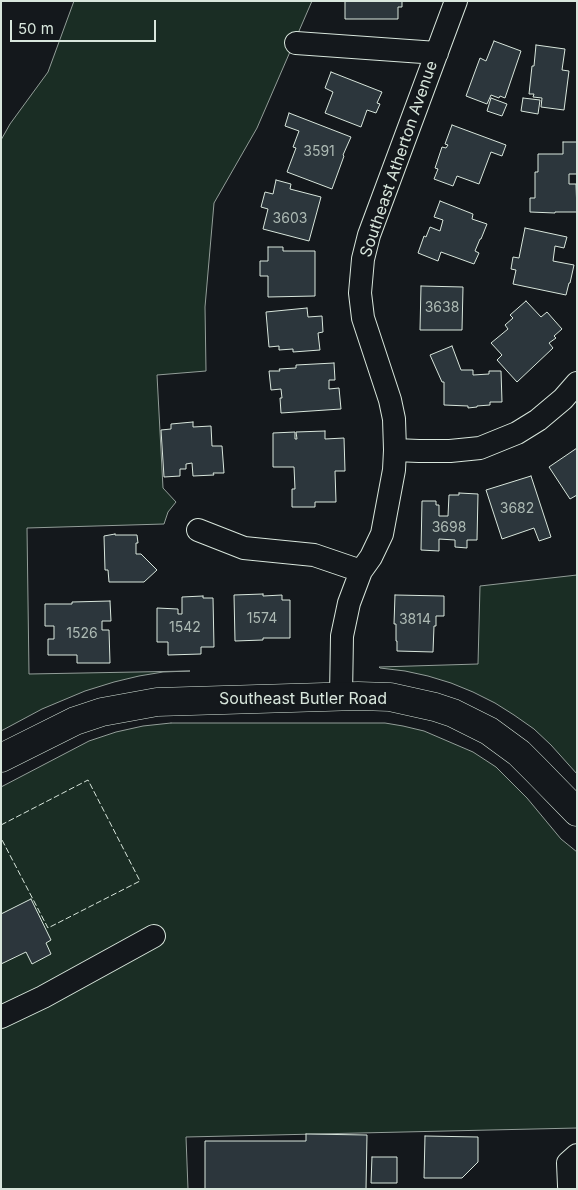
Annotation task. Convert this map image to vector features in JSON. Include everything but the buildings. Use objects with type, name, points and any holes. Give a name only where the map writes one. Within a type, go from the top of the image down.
[{"type":"main road","name":"Southeast Butler Road","points":[[1,758],[75,721],[126,706],[156,702],[342,696],[390,697],[435,706],[489,731],[519,753],[577,812]]},
{"type":"street","name":"Southeast Atherton Avenue","points":[[342,696],[342,636],[350,603],[361,571],[382,534],[392,483],[395,450],[394,419],[390,400],[364,318],[360,293],[363,258],[369,235],[456,1]]},
{"type":"street","points":[[296,43],[437,53]]},
{"type":"street","points":[[395,450],[450,452],[480,448],[517,433],[538,420],[563,399],[577,383]]},
{"type":"street","points":[[198,530],[244,548],[314,555],[361,571]]},
{"type":"street","points":[[1,1017],[43,997],[154,936]]},
{"type":"street","points":[[572,1189],[569,1186],[568,1163],[577,1155]]},
{"type":"green space","points":[[74,1],[312,1],[257,128],[214,203],[205,307],[206,371],[157,375],[163,488],[176,502],[168,512],[164,524],[27,528],[29,674],[190,671],[163,672],[139,676],[85,691],[42,709],[1,731],[1,140],[10,124],[48,72]]},
{"type":"green space","points":[[577,575],[577,774],[534,729],[495,703],[451,683],[428,676],[379,667],[478,664],[480,586]]},
{"type":"green space","points":[[171,723],[385,723],[424,731],[473,752],[496,767],[527,798],[561,839],[577,852],[577,1128],[186,1137],[188,1189],[1,1189],[1,787],[89,741],[143,726]]},
{"type":"fence","points":[[1,825],[88,780],[140,881],[48,928],[1,838]]}]
